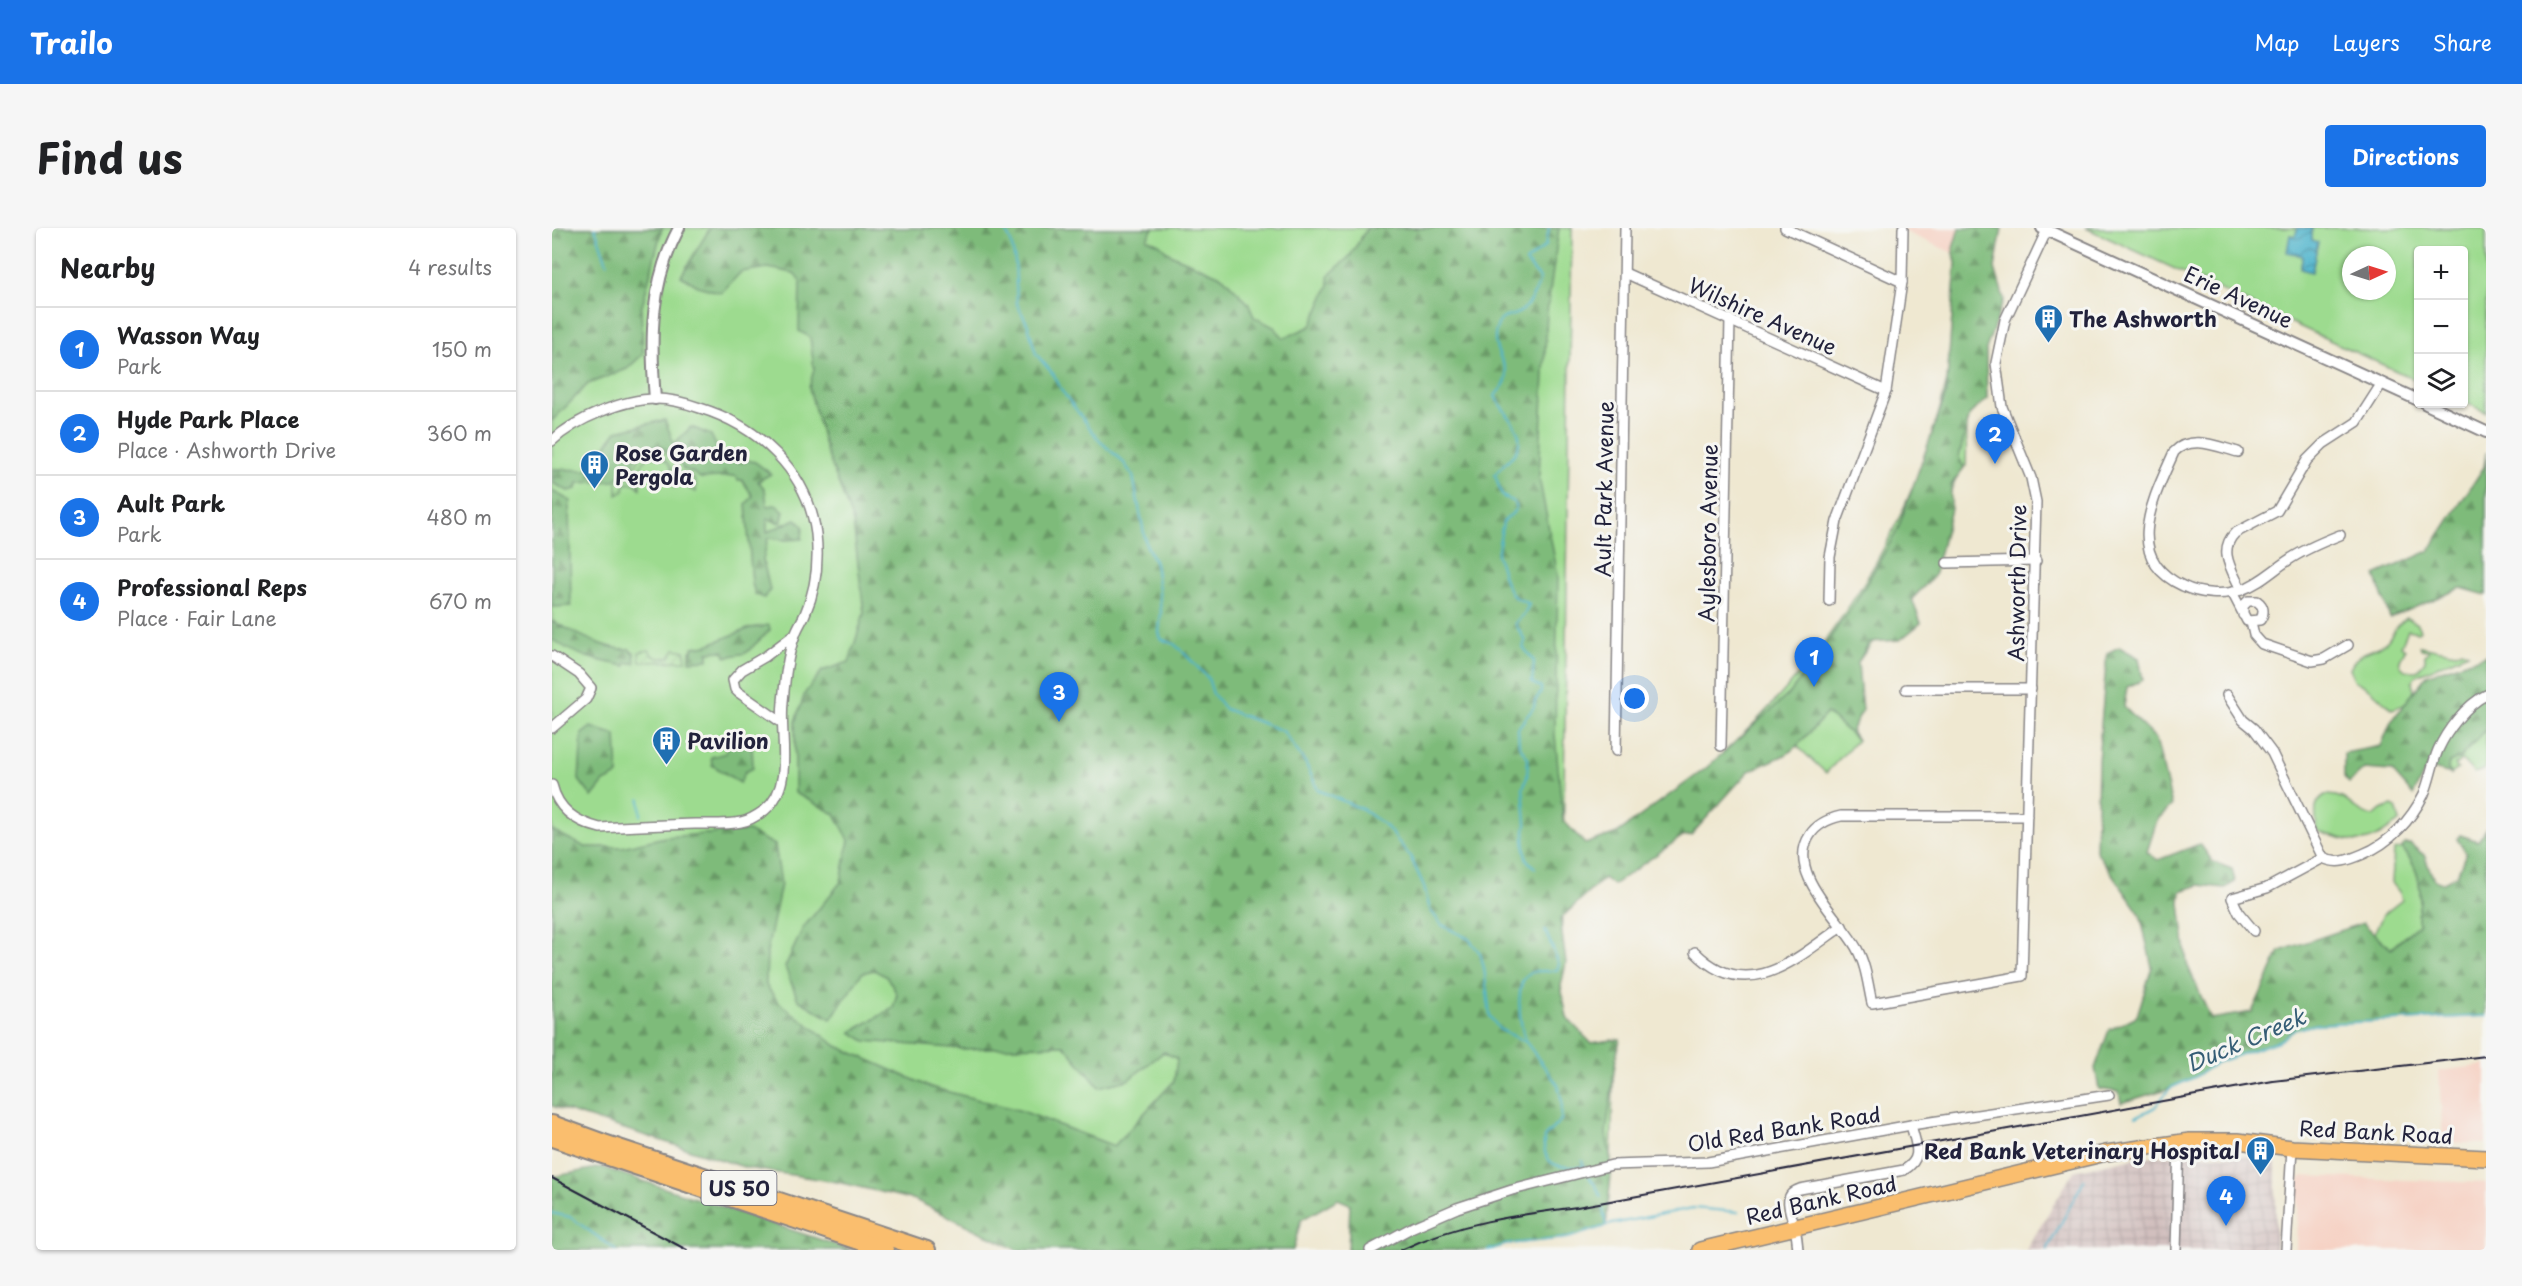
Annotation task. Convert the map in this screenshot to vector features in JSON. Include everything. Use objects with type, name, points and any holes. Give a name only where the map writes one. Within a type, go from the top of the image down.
[{"type":"highway","name":"US 50","points":[[552,1124],[927,1250]]},
{"type":"highway","name":"US 50","points":[[552,1138],[885,1250]]},
{"type":"highway","name":"Red Bank Road","points":[[1700,1250],[2106,1153],[2179,1143],[2238,1141],[2292,1149],[2486,1158]]},
{"type":"street","points":[[655,399],[651,354],[655,299],[666,257],[679,228]]},
{"type":"street","name":"Ault Park Avenue","points":[[1616,751],[1625,228]]},
{"type":"street","points":[[1785,228],[1902,282]]},
{"type":"street","points":[[1829,601],[1830,557],[1837,521],[1886,391],[1902,282],[1903,228]]},
{"type":"street","name":"Erie Avenue","points":[[2045,229],[2414,398]]},
{"type":"street","name":"Ashworth Drive","points":[[1842,926],[1863,962],[1872,1003],[2022,976],[2036,561],[2035,491],[2002,407],[1996,363],[2005,320],[2045,229]]},
{"type":"street","name":"Wilshire Avenue","points":[[1625,273],[1886,391]]},
{"type":"street","name":"Aylesboro Avenue","points":[[1721,746],[1730,319]]},
{"type":"street","points":[[2348,645],[2324,658],[2312,661],[2262,644],[2254,635],[2251,622],[2242,615],[2241,590],[2227,558],[2227,544],[2235,533],[2277,511],[2307,460],[2323,444],[2357,422],[2382,383]]},
{"type":"street","points":[[552,441],[567,428],[596,414],[624,405],[655,399],[701,408],[743,427],[771,446],[806,497],[815,532],[817,564],[810,601],[795,634],[790,652],[781,722],[783,772],[780,789],[766,809],[742,822],[600,828],[584,824],[568,813],[557,799],[552,785]]},
{"type":"street","points":[[2435,408],[2486,432]]},
{"type":"street","points":[[2238,452],[2199,442],[2179,446],[2174,452],[2150,506],[2147,528],[2148,546],[2156,568],[2186,588],[2207,593],[2241,590],[2289,560],[2340,535]]},
{"type":"street","points":[[1947,563],[2036,561]]},
{"type":"street","points":[[2241,590],[2263,606],[2264,614],[2260,620],[2251,622]]},
{"type":"street","points":[[2242,615],[2245,603],[2257,601]]},
{"type":"street","points":[[781,722],[738,692],[733,680],[742,670],[766,656],[795,634]]},
{"type":"street","points":[[552,656],[579,674],[591,688],[586,699],[552,728]]},
{"type":"street","points":[[1906,689],[2031,689]]},
{"type":"street","points":[[2227,695],[2243,720],[2259,735],[2272,753],[2323,858],[2335,862],[2351,859],[2372,850],[2399,830],[2424,792],[2438,750],[2464,711],[2486,695]]},
{"type":"street","points":[[1695,952],[1703,961],[1723,972],[1745,976],[1767,974],[1787,965],[1842,926],[1809,879],[1803,865],[1803,851],[1807,840],[1815,828],[1827,820],[1841,816],[2027,816]]},
{"type":"street","points":[[2254,931],[2232,898],[2266,888],[2323,858]]},
{"type":"street","name":"Old Red Bank Road","points":[[1370,1250],[1413,1227],[1457,1208],[1512,1190],[1612,1165],[1708,1162],[1911,1125],[2109,1095]]},
{"type":"street","points":[[1798,1250],[1795,1226],[1788,1202],[1789,1197],[1796,1190],[1904,1170],[1912,1165],[1917,1151],[1911,1125]]},
{"type":"street","points":[[2176,1250],[2179,1143]]},
{"type":"street","points":[[2286,1250],[2292,1149]]},
{"type":"shaded area","points":[[1903,228],[1960,228],[1960,256],[1903,231]]},
{"type":"shaded area","points":[[2486,1065],[2486,1144],[2443,1142],[2439,1071]]},
{"type":"shaded area","points":[[2194,1154],[2250,1156],[2276,1164],[2276,1250],[2026,1250],[2074,1171],[2139,1157]]},
{"type":"shaded area","points":[[2302,1176],[2486,1183],[2486,1250],[2296,1250],[2298,1181]]},
{"type":"green space","points":[[552,228],[1572,228],[1563,867],[1659,810],[1677,796],[1759,719],[1796,677],[1830,633],[1861,587],[1889,539],[1932,436],[1947,381],[1967,425],[1966,466],[1960,467],[1944,510],[1876,637],[1847,677],[1738,781],[1562,901],[1560,1048],[1614,1048],[1611,1158],[1418,1143],[1199,1168],[552,1078]]},
{"type":"green space","points":[[552,228],[662,228],[641,310],[643,354],[627,369],[588,384],[552,421]]},
{"type":"green space","points":[[710,228],[1153,228],[1147,239],[1159,244],[1170,254],[1223,277],[1248,303],[1254,317],[1274,327],[1284,338],[1311,326],[1329,285],[1328,276],[1350,256],[1367,228],[1559,228],[1547,312],[1539,477],[1558,576],[1555,735],[1563,820],[1585,844],[1617,833],[1705,769],[1790,693],[1855,603],[1897,531],[1946,394],[1956,263],[1953,248],[1959,228],[2002,228],[1995,268],[2004,299],[1986,349],[1987,399],[1970,414],[1959,457],[1964,468],[1951,485],[1951,509],[1934,576],[1912,599],[1921,623],[1900,640],[1869,642],[1858,663],[1862,711],[1851,731],[1857,740],[1827,713],[1787,754],[1749,771],[1691,835],[1683,836],[1613,885],[1604,878],[1560,919],[1566,963],[1561,986],[1567,1018],[1591,1043],[1620,1039],[1606,1134],[1612,1165],[1606,1226],[1568,1238],[1508,1244],[1488,1250],[1348,1250],[1350,1204],[1338,1199],[1301,1220],[1293,1250],[1017,1250],[915,1200],[837,1182],[747,1168],[552,1106],[552,830],[585,847],[622,847],[665,837],[748,831],[775,845],[781,884],[767,951],[766,985],[778,1002],[837,1046],[930,1087],[1022,1111],[1114,1146],[1174,1081],[1177,1059],[1164,1052],[1128,1080],[1099,1087],[1064,1045],[964,1049],[865,1041],[851,1032],[893,1008],[897,994],[887,977],[874,970],[862,973],[831,1019],[798,1000],[785,967],[803,928],[841,882],[849,840],[835,814],[795,793],[795,722],[805,693],[822,671],[849,662],[864,613],[853,522],[826,450],[809,388],[814,369],[810,337],[799,331],[800,280],[794,273],[768,268],[741,272],[721,293],[698,286],[681,276]]},
{"type":"green space","points":[[2086,228],[2486,228],[2486,412],[2468,404],[2468,246],[2414,246],[2414,379]]},
{"type":"green space","points":[[665,420],[674,444],[691,427],[711,435],[720,454],[755,462],[771,474],[758,481],[765,489],[767,506],[776,505],[784,512],[781,523],[767,519],[767,532],[796,519],[803,526],[802,539],[768,538],[763,560],[770,590],[764,598],[755,594],[752,583],[746,504],[753,496],[742,480],[738,480],[736,476],[700,478],[683,469],[670,452],[650,446],[637,456],[632,472],[624,472],[614,481],[578,483],[577,489],[568,491],[553,483],[555,469],[587,470],[600,457],[617,431]]},
{"type":"green space","points":[[653,450],[670,456],[678,473],[692,477],[696,483],[696,492],[689,489],[688,484],[683,480],[677,482],[674,487],[670,465],[663,459],[652,456],[641,465],[640,488],[634,483],[625,484],[624,491],[617,495],[617,482],[624,477],[634,477],[639,459]]},
{"type":"green space","points":[[2486,452],[2486,595],[2461,588],[2390,618],[2375,575],[2429,551],[2484,467]]},
{"type":"green space","points":[[552,491],[571,501],[569,506],[571,606],[552,607]]},
{"type":"green space","points":[[2407,618],[2417,624],[2420,630],[2418,632],[2408,630],[2401,646],[2405,649],[2400,665],[2406,671],[2417,671],[2425,661],[2425,655],[2429,652],[2421,649],[2420,646],[2456,653],[2461,650],[2468,653],[2415,676],[2412,682],[2414,692],[2404,705],[2392,709],[2370,689],[2354,680],[2350,669],[2363,653],[2388,640],[2397,626]]},
{"type":"green space","points":[[552,621],[600,644],[630,649],[634,652],[635,663],[626,663],[626,666],[587,657],[569,650],[552,639]]},
{"type":"green space","points":[[769,625],[770,630],[746,653],[726,657],[722,651],[708,652],[708,660],[690,661],[690,651],[693,647],[707,645],[750,628]]},
{"type":"green space","points":[[2119,647],[2139,658],[2143,680],[2127,687],[2124,707],[2156,739],[2172,805],[2157,820],[2147,852],[2158,860],[2200,844],[2213,862],[2232,869],[2235,882],[2225,888],[2199,885],[2181,891],[2180,903],[2187,964],[2211,1019],[2252,1012],[2280,951],[2363,923],[2391,949],[2419,924],[2418,879],[2411,860],[2402,848],[2404,844],[2410,844],[2424,855],[2434,880],[2442,883],[2457,875],[2466,853],[2457,839],[2460,835],[2478,841],[2486,829],[2486,1016],[2318,1024],[2296,1029],[2281,1040],[2216,1063],[2195,1077],[2170,1088],[2121,1103],[2119,1092],[2099,1089],[2095,1068],[2109,1030],[2137,1016],[2152,967],[2140,914],[2096,851],[2098,761],[2107,653]]},
{"type":"green space","points":[[675,649],[685,651],[686,661],[640,662],[639,652],[649,650],[655,657],[664,658],[670,657]]},
{"type":"green space","points":[[2486,655],[2486,729],[2460,758],[2449,763],[2448,769],[2451,774],[2427,767],[2413,795],[2392,771],[2364,769],[2349,783],[2344,777],[2344,753],[2381,746],[2391,722],[2427,675]]},
{"type":"green space","points":[[1827,713],[1857,740],[1826,773],[1797,746]]},
{"type":"green space","points":[[591,727],[616,735],[618,775],[604,782],[592,797],[579,780],[582,734]]},
{"type":"green space","points":[[2486,729],[2486,766],[2484,770],[2474,773],[2461,760],[2455,765],[2458,769],[2451,774],[2448,769],[2449,763],[2460,758]]},
{"type":"green space","points":[[742,730],[752,746],[753,768],[745,772],[740,783],[712,765],[711,757],[726,753],[725,738],[729,731]]},
{"type":"green space","points":[[2325,795],[2340,797],[2367,815],[2374,816],[2381,810],[2392,806],[2396,808],[2400,821],[2369,840],[2354,841],[2324,834],[2316,829],[2316,806]]},
{"type":"green space","points":[[2402,848],[2411,860],[2418,879],[2419,924],[2390,949],[2374,933],[2383,915],[2402,900],[2400,893],[2392,883],[2394,850]]},
{"type":"green space","points":[[601,1167],[852,1250],[552,1250],[552,1177]]},
{"type":"water","points":[[2298,228],[2312,228],[2312,240],[2318,242],[2312,272],[2300,269],[2303,256],[2287,252],[2290,235],[2295,236]]},
{"type":"waterway","points":[[595,228],[607,263]]},
{"type":"waterway","points":[[1004,228],[1011,242],[1015,261],[1017,304],[1028,325],[1036,354],[1054,375],[1062,391],[1099,440],[1124,463],[1133,476],[1146,544],[1155,563],[1161,613],[1159,632],[1161,639],[1174,644],[1208,678],[1213,694],[1225,709],[1283,731],[1305,762],[1318,790],[1364,810],[1386,826],[1410,856],[1424,886],[1430,910],[1442,925],[1469,939],[1480,953],[1490,1016],[1499,1029],[1526,1042],[1558,1085],[1562,1102],[1561,1120],[1544,1137],[1546,1155],[1549,1160],[1559,1166],[1584,1167],[1582,1161]]},
{"type":"waterway","points":[[1535,868],[1526,859],[1523,788],[1527,777],[1528,758],[1519,745],[1518,728],[1534,707],[1541,687],[1532,683],[1534,661],[1523,647],[1525,641],[1515,623],[1524,614],[1529,604],[1514,597],[1506,584],[1497,555],[1503,522],[1516,510],[1514,502],[1502,496],[1495,475],[1514,454],[1519,439],[1518,431],[1495,396],[1504,384],[1507,374],[1497,350],[1495,335],[1501,320],[1522,310],[1535,292],[1540,278],[1526,262],[1546,245],[1549,228]]},
{"type":"waterway","points":[[640,799],[641,816]]},
{"type":"waterway","points":[[1526,1042],[1519,1004],[1522,983],[1526,976],[1533,972],[1557,970],[1559,964],[1545,930]]},
{"type":"waterway","name":"Duck Creek","points":[[2136,1117],[2155,1107],[2170,1088],[2195,1077],[2216,1063],[2281,1040],[2296,1029],[2318,1024],[2486,1016]]},
{"type":"waterway","points":[[1589,1177],[1601,1197]]},
{"type":"waterway","points":[[2047,1250],[2084,1180]]},
{"type":"waterway","name":"Duck Creek","points":[[1488,1250],[1508,1244],[1568,1238],[1612,1224],[1693,1208],[1738,1212]]},
{"type":"waterway","points":[[1603,1209],[1606,1226]]},
{"type":"waterway","name":"Duck Creek","points":[[552,1213],[570,1217],[616,1250]]},
{"type":"railway","points":[[1401,1250],[1444,1233],[1509,1217],[1577,1207],[2273,1081],[2486,1056]]},
{"type":"railway","points":[[552,1178],[687,1250]]},
{"type":"place","name":"The Ashworth","points":[[2048,344]]},
{"type":"place","name":"Hyde Park Place","points":[[1995,464]]},
{"type":"place","name":"Rose Garden Pergola","points":[[594,490]]},
{"type":"place","name":"Wasson Way","points":[[1814,687]]},
{"type":"place","name":"Ault Park","points":[[1059,722]]},
{"type":"place","name":"Pavilion","points":[[666,766]]},
{"type":"place","name":"Red Bank Veterinary Hospital","points":[[2261,1176]]},
{"type":"place","name":"Professional Reps","points":[[2226,1226]]}]
